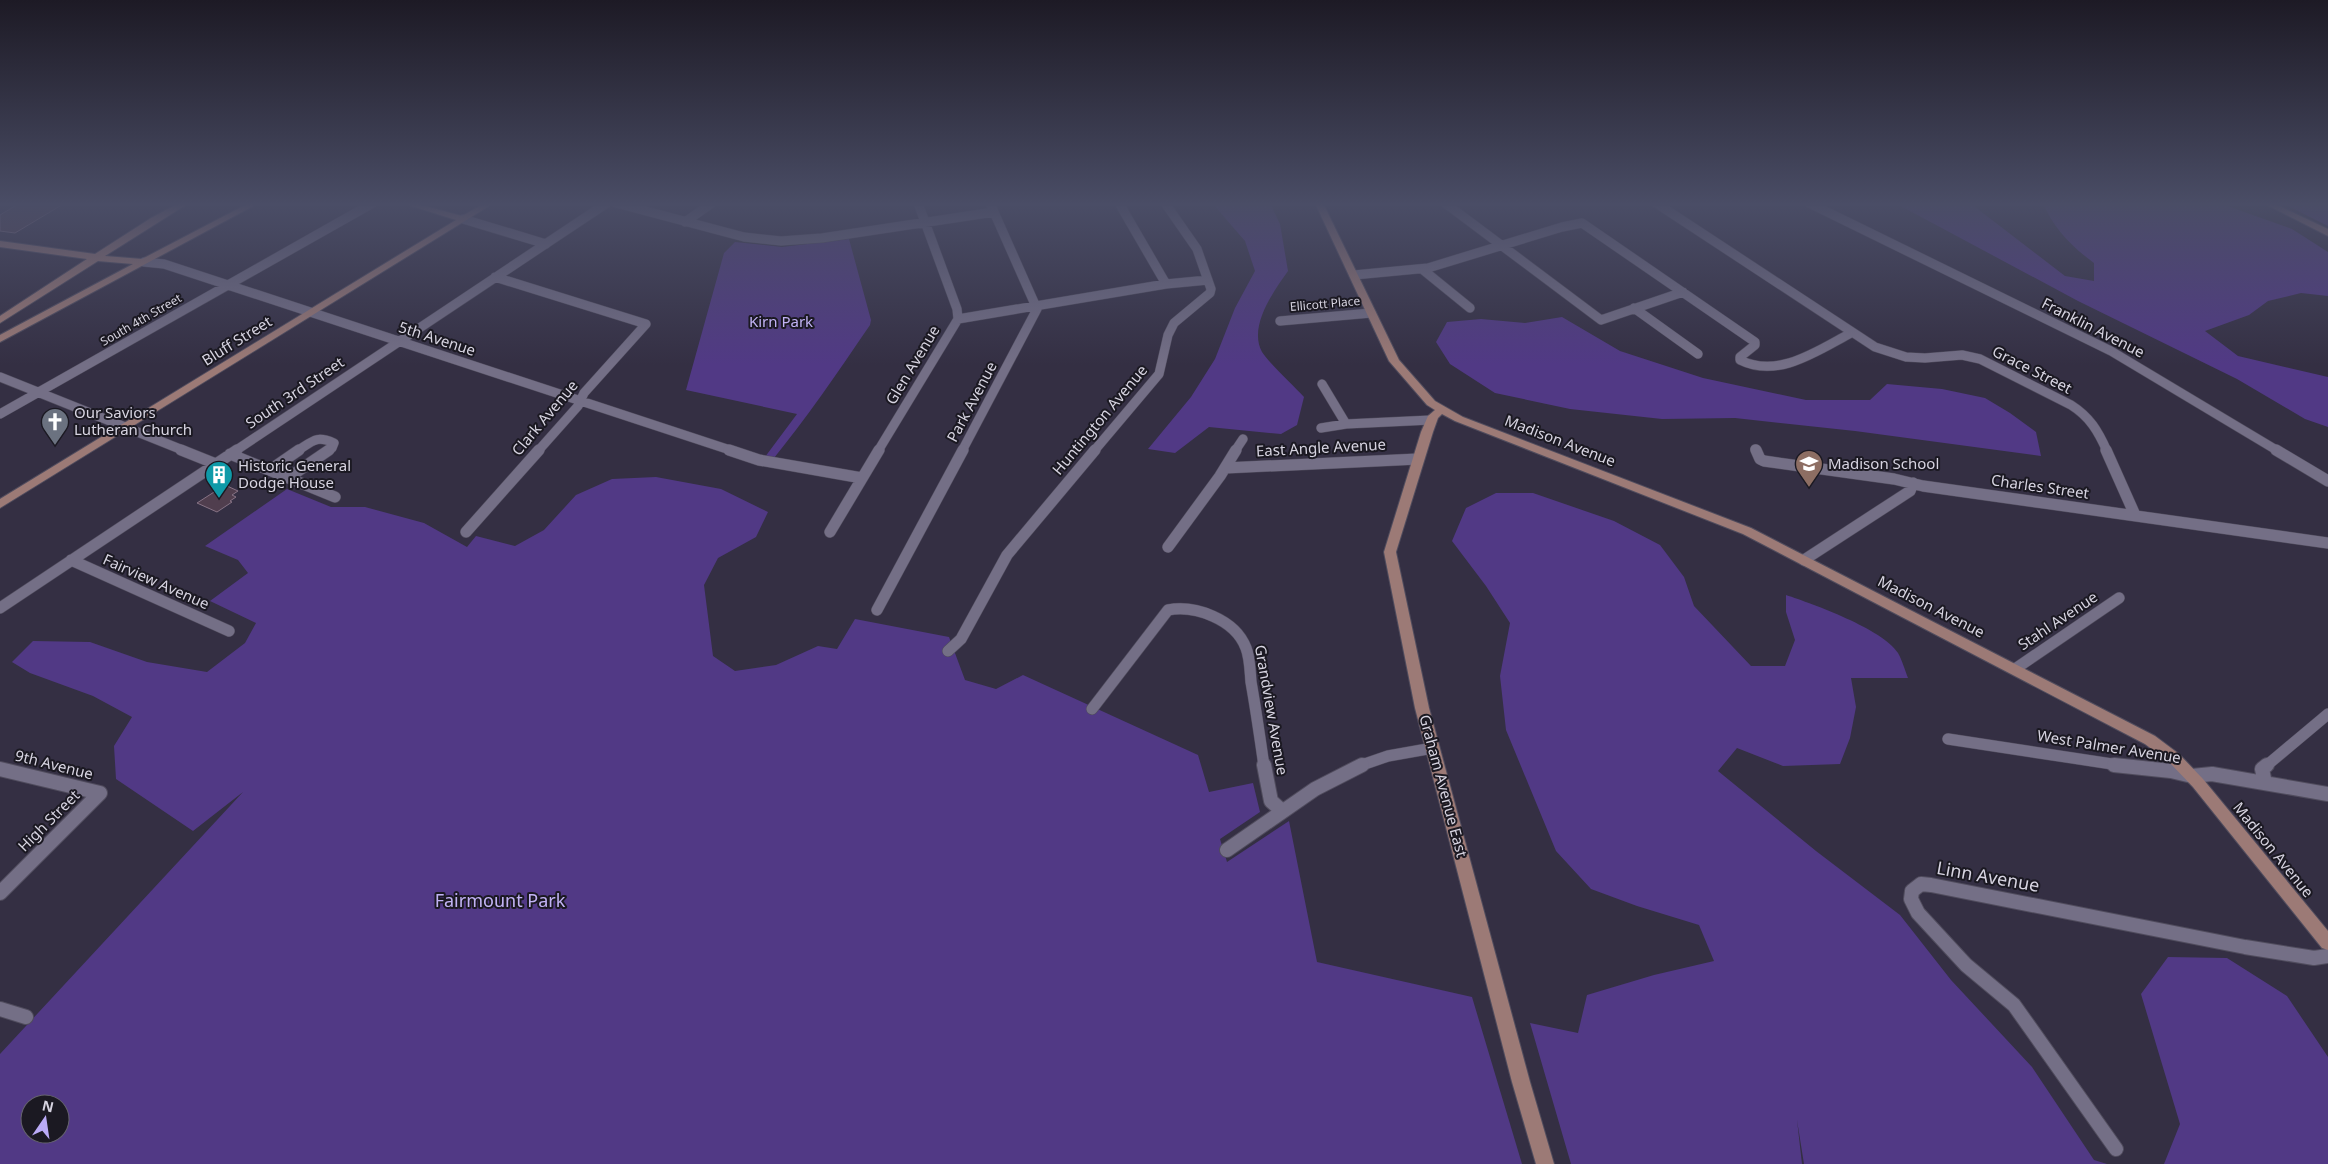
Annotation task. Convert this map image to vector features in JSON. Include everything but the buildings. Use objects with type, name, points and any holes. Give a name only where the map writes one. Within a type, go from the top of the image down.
[{"type":"main road","name":"5th Avenue","points":[[91,257],[144,262]]},
{"type":"main road","points":[[0,339],[153,257]]},
{"type":"main road","name":"Bluff Street","points":[[0,504],[401,257]]},
{"type":"main road","name":"Madison Avenue","points":[[1346,257],[1394,361],[1431,403],[1436,415],[1457,419],[1747,531],[2150,740],[2192,776],[2328,942]]},
{"type":"main road","points":[[0,320],[96,258]]},
{"type":"main road","name":"Graham Avenue East","points":[[1436,415],[1418,459],[1390,552],[1433,748],[1520,1082],[1545,1164]]},
{"type":"street","name":"South 4th Street","points":[[0,414],[276,257]]},
{"type":"street","name":"South 3rd Street","points":[[0,608],[525,257]]},
{"type":"street","name":"Glen Avenue","points":[[830,532],[958,319],[957,309],[937,257]]},
{"type":"street","points":[[1014,257],[1036,306]]},
{"type":"street","points":[[1151,257],[1166,284]]},
{"type":"street","points":[[958,319],[1166,284],[1208,280],[1200,257]]},
{"type":"street","points":[[1354,275],[1422,269],[1463,257]]},
{"type":"street","points":[[1517,257],[1601,320],[1683,292]]},
{"type":"street","points":[[1632,257],[1755,342],[1755,345],[1743,353],[1740,360],[1750,366],[1769,368],[1785,365],[1851,332]]},
{"type":"street","name":"Grace Street","points":[[1739,257],[1851,332],[1880,349],[1906,357],[1925,358],[1962,355],[1980,359],[2071,405],[2083,413],[2097,429],[2135,515]]},
{"type":"street","name":"Franklin Avenue","points":[[1922,257],[2111,351],[2328,481]]},
{"type":"street","name":"5th Avenue","points":[[144,262],[164,264],[759,460],[862,478]]},
{"type":"street","points":[[1422,269],[1470,308]]},
{"type":"street","name":"Clark Avenue","points":[[466,532],[580,401],[584,393],[646,324],[495,277]]},
{"type":"street","name":"Huntington Avenue","points":[[948,651],[961,639],[1007,555],[1159,374],[1170,331],[1181,316],[1210,293],[1208,280]]},
{"type":"street","name":"Park Avenue","points":[[877,610],[1034,318],[1036,306]]},
{"type":"street","points":[[1634,308],[1698,354]]},
{"type":"street","name":"Ellicott Place","points":[[1280,321],[1371,313]]},
{"type":"street","points":[[0,377],[216,464]]},
{"type":"street","points":[[1322,384],[1346,424]]},
{"type":"street","points":[[1321,428],[1436,415]]},
{"type":"street","points":[[270,470],[314,440],[322,438],[334,443],[332,448],[288,478]]},
{"type":"street","points":[[1168,547],[1225,468],[1243,439]]},
{"type":"street","name":"Charles Street","points":[[1755,449],[1764,461],[2328,542]]},
{"type":"street","points":[[230,454],[335,497]]},
{"type":"street","name":"East Angle Avenue","points":[[1225,468],[1418,459]]},
{"type":"street","points":[[2301,465],[2310,477],[2328,490]]},
{"type":"street","points":[[1804,560],[1910,490],[1914,484]]},
{"type":"street","name":"Fairview Avenue","points":[[71,560],[229,631]]},
{"type":"street","name":"Stahl Avenue","points":[[2015,669],[2119,598]]},
{"type":"street","name":"Grandview Avenue","points":[[1092,709],[1168,610],[1179,606],[1185,607],[1218,619],[1243,641],[1246,648],[1269,795],[1271,801],[1282,811]]},
{"type":"street","points":[[2265,783],[2262,769],[2328,714]]},
{"type":"street","name":"West Palmer Avenue","points":[[1948,739],[2090,762],[2171,771],[2192,776],[2212,774],[2328,794]]},
{"type":"street","points":[[1227,850],[1324,784],[1372,761],[1400,753],[1433,748]]},
{"type":"street","name":"9th Avenue","points":[[0,769],[100,793]]},
{"type":"street","name":"High Street","points":[[0,893],[100,793]]},
{"type":"street","name":"Linn Avenue","points":[[2116,1149],[2014,1005],[1966,965],[1918,912],[1911,899],[1912,891],[1915,887],[1921,884],[1931,884],[2245,947],[2314,958],[2328,956]]},
{"type":"street","points":[[0,1009],[26,1017]]},
{"type":"green space","name":"Kirn Park","points":[[723,257],[854,257],[871,320],[870,325],[770,463],[762,461],[797,414],[686,390]]},
{"type":"green space","points":[[1250,257],[1286,257],[1288,271],[1265,309],[1258,331],[1259,342],[1265,357],[1304,397],[1297,425],[1281,434],[1209,427],[1175,453],[1148,449],[1191,397],[1215,359],[1235,308],[1255,271]]},
{"type":"green space","points":[[1996,257],[2041,257],[2065,276],[2094,281],[2094,263],[2087,257],[2328,257],[2328,296],[2301,293],[2268,301],[2249,315],[2205,331],[2238,356],[2328,377],[2328,427],[2305,419],[2237,379],[2078,301]]},
{"type":"green space","points":[[1562,317],[1620,351],[1703,378],[1806,400],[1870,400],[1887,384],[1942,389],[1985,398],[2036,432],[2041,456],[1855,431],[1735,418],[1662,419],[1570,409],[1495,393],[1450,364],[1436,342],[1447,322],[1481,319],[1525,323]]},
{"type":"green space","name":"Fairmount Park","points":[[656,477],[721,489],[768,512],[756,537],[718,558],[704,585],[713,656],[735,671],[776,665],[818,646],[837,649],[855,619],[949,637],[965,680],[996,689],[1023,675],[1198,755],[1209,792],[1253,783],[1260,812],[1220,839],[1227,862],[1289,821],[1317,962],[1472,997],[1522,1164],[0,1164],[0,1054],[243,792],[193,831],[116,779],[114,746],[132,717],[93,696],[30,673],[12,662],[33,641],[90,642],[147,662],[207,672],[245,643],[256,623],[210,601],[248,573],[238,560],[205,546],[287,489],[331,507],[365,507],[424,523],[467,547],[476,536],[515,546],[544,530],[576,495],[612,479]]},
{"type":"green space","points":[[1496,493],[1533,493],[1614,521],[1660,545],[1684,577],[1694,606],[1751,666],[1785,666],[1795,640],[1786,612],[1786,595],[1813,604],[1863,626],[1890,644],[1898,653],[1908,678],[1851,678],[1856,707],[1850,738],[1840,764],[1783,766],[1737,748],[1718,771],[1816,851],[1900,915],[1951,980],[2032,1067],[2094,1160],[2107,1164],[1804,1164],[1797,1120],[1802,1164],[1571,1164],[1530,1023],[1578,1033],[1587,995],[1654,975],[1714,961],[1699,925],[1637,906],[1591,889],[1556,851],[1506,730],[1500,676],[1510,623],[1486,586],[1452,541],[1466,508]]},
{"type":"green space","points":[[2168,957],[2227,958],[2287,996],[2328,1057],[2328,1164],[2164,1164],[2180,1124],[2141,994]]},
{"type":"place","name":"Our Saviors Lutheran Church","points":[[55,446]]},
{"type":"place","name":"Madison School","points":[[1809,488]]},
{"type":"place","name":"Historic General Dodge House","points":[[219,499]]}]
